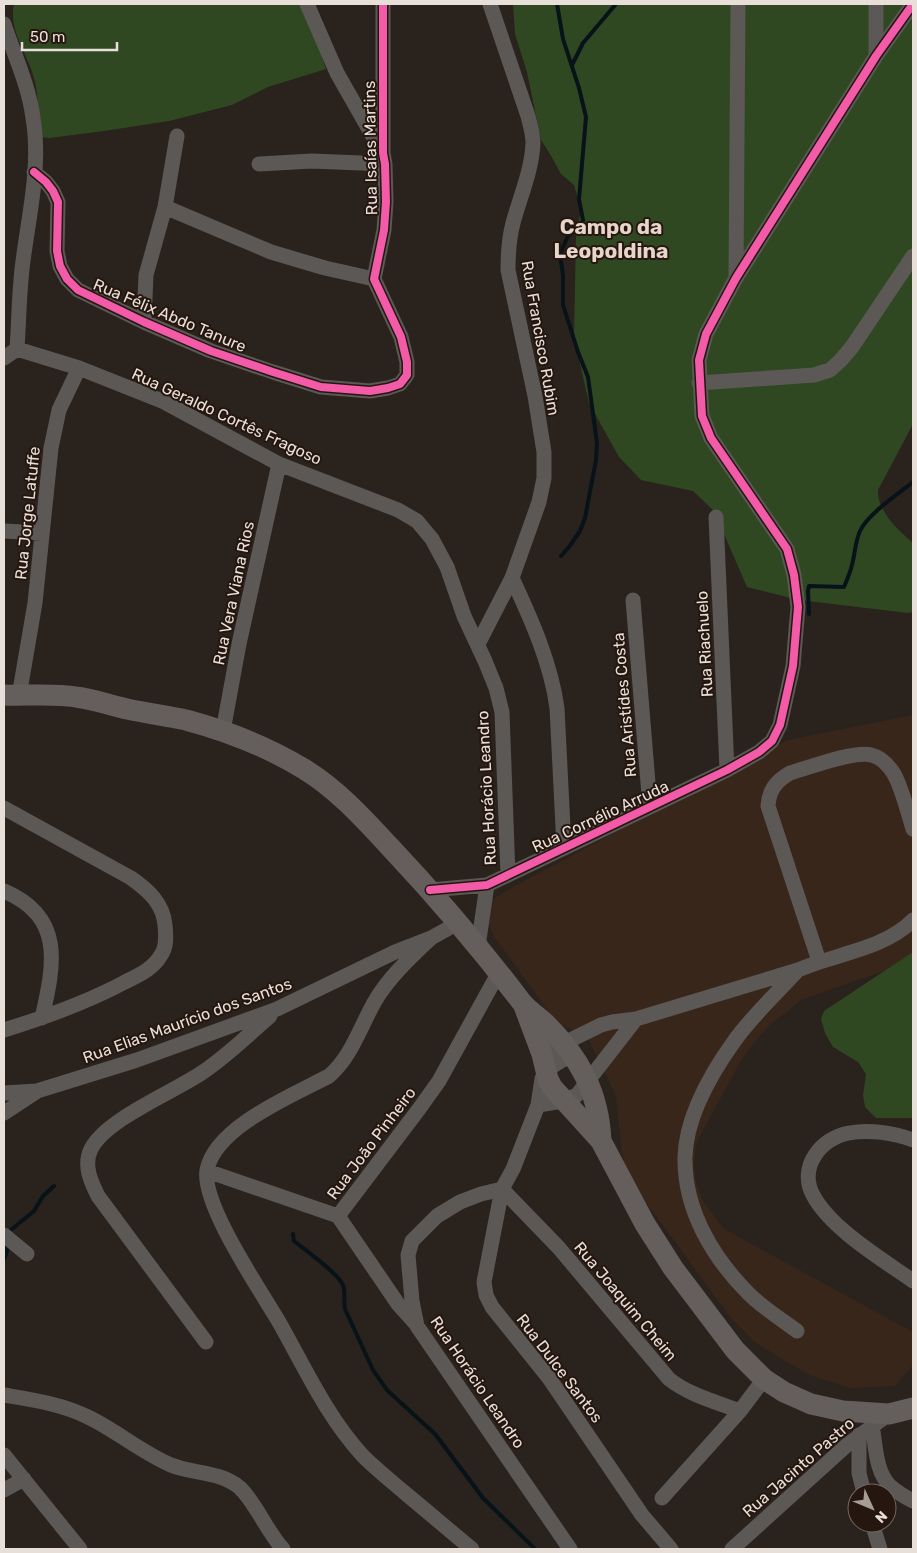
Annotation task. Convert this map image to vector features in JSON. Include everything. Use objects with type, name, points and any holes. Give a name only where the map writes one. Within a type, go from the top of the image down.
[{"type":"highway","points":[[11,696],[75,697],[185,720],[223,731],[270,751],[306,770],[353,808],[430,890],[524,1006],[547,1025],[568,1051],[588,1081],[596,1099],[601,1141]]},
{"type":"highway","points":[[524,1006],[552,1088],[601,1141],[645,1224],[673,1268],[735,1350],[764,1379],[784,1392],[811,1404],[881,1420],[913,1408]]},
{"type":"street","points":[[259,164],[384,158],[337,73],[307,4]]},
{"type":"street","name":"Rua Isaías Martins","points":[[374,279],[384,230],[387,193],[384,158],[383,4]]},
{"type":"street","name":"Rua Francisco Rubim","points":[[478,644],[512,578],[540,502],[544,478],[544,452],[535,396],[508,270],[508,249],[513,224],[530,166],[532,143],[528,116],[490,4]]},
{"type":"street","points":[[736,278],[738,4]]},
{"type":"street","points":[[876,4],[876,56]]},
{"type":"street","points":[[913,4],[876,56],[736,278],[706,334],[699,360],[699,383],[814,375],[830,370],[840,362],[852,347],[913,256]]},
{"type":"street","points":[[4,24],[28,93],[34,118],[33,198],[22,263],[17,349],[4,358]]},
{"type":"street","points":[[144,322],[146,275],[165,207],[177,136]]},
{"type":"street","name":"Rua Félix Abdo Tanure","points":[[34,172],[46,182],[58,202],[57,251],[60,266],[67,279],[78,290],[144,322],[211,351],[321,387],[370,390],[388,388],[400,384],[407,375],[407,362],[401,337],[374,279]]},
{"type":"street","points":[[165,207],[271,252],[325,268],[374,279]]},
{"type":"street","name":"Rua Geraldo Cortês Fragoso","points":[[17,349],[78,368],[162,401],[279,464],[398,510],[416,521],[432,539],[447,567],[464,616],[478,644]]},
{"type":"street","name":"Rua Jorge Latuffe","points":[[11,696],[35,603],[52,448],[59,410],[78,368]]},
{"type":"street","name":"Rua Cornélio Arruda","points":[[430,890],[487,885],[727,770],[759,752],[772,741],[780,724],[793,666],[798,607],[794,575],[787,549],[711,438],[702,416],[699,383]]},
{"type":"street","name":"Rua Vera Viana Rios","points":[[223,731],[239,644],[279,464]]},
{"type":"street","name":"Rua Riachuelo","points":[[716,517],[727,770]]},
{"type":"street","points":[[4,531],[42,533]]},
{"type":"street","points":[[512,578],[532,622],[555,688],[558,708],[564,847]]},
{"type":"street","name":"Rua Aristídes Costa","points":[[633,600],[650,807]]},
{"type":"street","name":"Rua Horácio Leandro","points":[[478,644],[496,688],[502,712],[508,875]]},
{"type":"street","points":[[818,961],[768,806],[768,796],[774,786],[780,779],[790,773],[858,754],[870,754],[886,764],[894,775],[913,829]]},
{"type":"street","points":[[4,808],[131,878],[145,888],[156,901],[164,915],[166,937],[163,954],[154,965],[142,974],[93,999],[4,1030]]},
{"type":"street","points":[[478,947],[487,885]]},
{"type":"street","points":[[4,891],[15,896],[30,907],[42,920],[50,939],[51,974],[42,1018]]},
{"type":"street","points":[[502,1190],[538,1105],[544,1062],[568,1051],[601,1025],[636,1019],[798,970],[818,961],[891,938],[913,920]]},
{"type":"street","name":"Rua Elias Maurício dos Santos","points":[[4,1093],[38,1091],[137,1060],[277,1009],[395,952],[431,938],[458,923]]},
{"type":"street","points":[[431,938],[408,960],[376,1000],[340,1067],[329,1076],[252,1117],[237,1128],[217,1149],[207,1171],[208,1188],[242,1265],[272,1310],[323,1403],[344,1433],[363,1456],[472,1549]]},
{"type":"street","points":[[797,1332],[750,1295],[728,1271],[710,1246],[696,1218],[688,1185],[685,1156],[691,1127],[701,1098],[720,1062],[736,1039],[798,970]]},
{"type":"street","name":"Rua João Pinheiro","points":[[417,1326],[398,1304],[338,1216],[439,1081],[498,972]]},
{"type":"street","points":[[206,1342],[98,1196],[90,1179],[87,1164],[91,1149],[118,1120],[205,1071],[277,1009]]},
{"type":"street","points":[[538,1105],[563,1101],[577,1094],[636,1019]]},
{"type":"street","points":[[4,1113],[38,1091]]},
{"type":"street","points":[[913,1140],[872,1131],[849,1133],[832,1140],[820,1148],[810,1162],[808,1178],[812,1194],[824,1211],[862,1245],[913,1281]]},
{"type":"street","points":[[207,1171],[338,1216]]},
{"type":"street","name":"Rua Horácio Leandro","points":[[502,1190],[481,1194],[460,1202],[437,1216],[412,1242],[408,1255],[408,1270],[417,1326],[570,1549]]},
{"type":"street","name":"Rua Joaquim Cheim","points":[[502,1190],[559,1248],[669,1379],[677,1386],[740,1411]]},
{"type":"street","name":"Rua Dulce Santos","points":[[502,1190],[484,1282],[486,1295],[492,1307],[549,1378],[642,1515],[671,1549]]},
{"type":"street","points":[[4,1235],[26,1254]]},
{"type":"street","points":[[662,1498],[740,1411],[764,1379]]},
{"type":"street","points":[[4,1395],[55,1404],[73,1410],[90,1418],[138,1448],[172,1465],[218,1476],[229,1481],[247,1496],[267,1529],[283,1549]]},
{"type":"street","points":[[881,1420],[880,1469],[890,1486],[913,1502]]},
{"type":"street","name":"Rua Jacinto Pastro","points":[[732,1549],[859,1435],[881,1420]]},
{"type":"street","points":[[859,1435],[859,1473],[862,1483]]},
{"type":"street","points":[[4,1455],[80,1549]]},
{"type":"street","points":[[4,1490],[24,1479]]},
{"type":"street","points":[[874,1533],[878,1548]]},
{"type":"shaded area","points":[[913,715],[913,961],[803,999],[772,1023],[743,1057],[696,1143],[694,1164],[696,1182],[703,1201],[724,1229],[913,1332],[913,1365],[895,1386],[851,1388],[812,1376],[785,1361],[755,1342],[731,1318],[628,1178],[622,1154],[616,1096],[586,1034],[559,1025],[494,936],[485,916],[490,901],[513,887],[788,740]]},
{"type":"green space","points":[[14,4],[303,4],[326,69],[268,87],[232,105],[169,121],[49,138],[39,137],[36,85],[16,33],[13,14]]},
{"type":"green space","points":[[513,4],[913,4],[913,424],[878,490],[881,505],[889,520],[913,543],[913,612],[908,613],[799,600],[747,587],[714,511],[693,491],[641,480],[619,457],[589,403],[574,337],[576,237],[581,209],[574,185],[561,174],[541,140],[527,72],[515,34]]},
{"type":"green space","points":[[913,952],[913,1118],[876,1118],[865,1107],[863,1095],[866,1074],[858,1062],[833,1047],[825,1033],[821,1019],[824,1011]]},
{"type":"waterway","points":[[557,4],[563,39],[586,117],[579,199],[583,220],[568,236],[560,254],[563,275],[563,305],[588,377],[597,443],[596,460],[585,518],[580,531],[561,556]]},
{"type":"waterway","points":[[572,65],[583,43],[616,4]]},
{"type":"waterway","points":[[809,614],[809,586],[844,587],[851,568],[860,531],[884,505],[913,482]]},
{"type":"waterway","points":[[12,1229],[34,1211],[43,1196],[54,1186]]},
{"type":"waterway","points":[[293,1234],[294,1241],[340,1280],[343,1285],[345,1309],[373,1370],[387,1390],[435,1434],[483,1498],[535,1549]]},
{"type":"waterway","points":[[4,1259],[7,1251],[6,1242]]},
{"type":"cycle path","points":[[34,172],[46,182],[58,202],[57,251],[60,266],[67,279],[78,290],[144,322],[211,351],[321,387],[370,391],[400,384],[407,375],[407,362],[401,337],[374,279],[384,230],[386,202],[383,153],[383,4]]},
{"type":"cycle path","points":[[430,890],[487,885],[727,770],[759,752],[772,741],[780,725],[793,666],[798,607],[794,575],[787,549],[711,438],[702,416],[699,360],[706,334],[736,278],[876,56],[913,4]]},
{"type":"district","name":"Campo da Leopoldina","points":[[611,239]]}]
